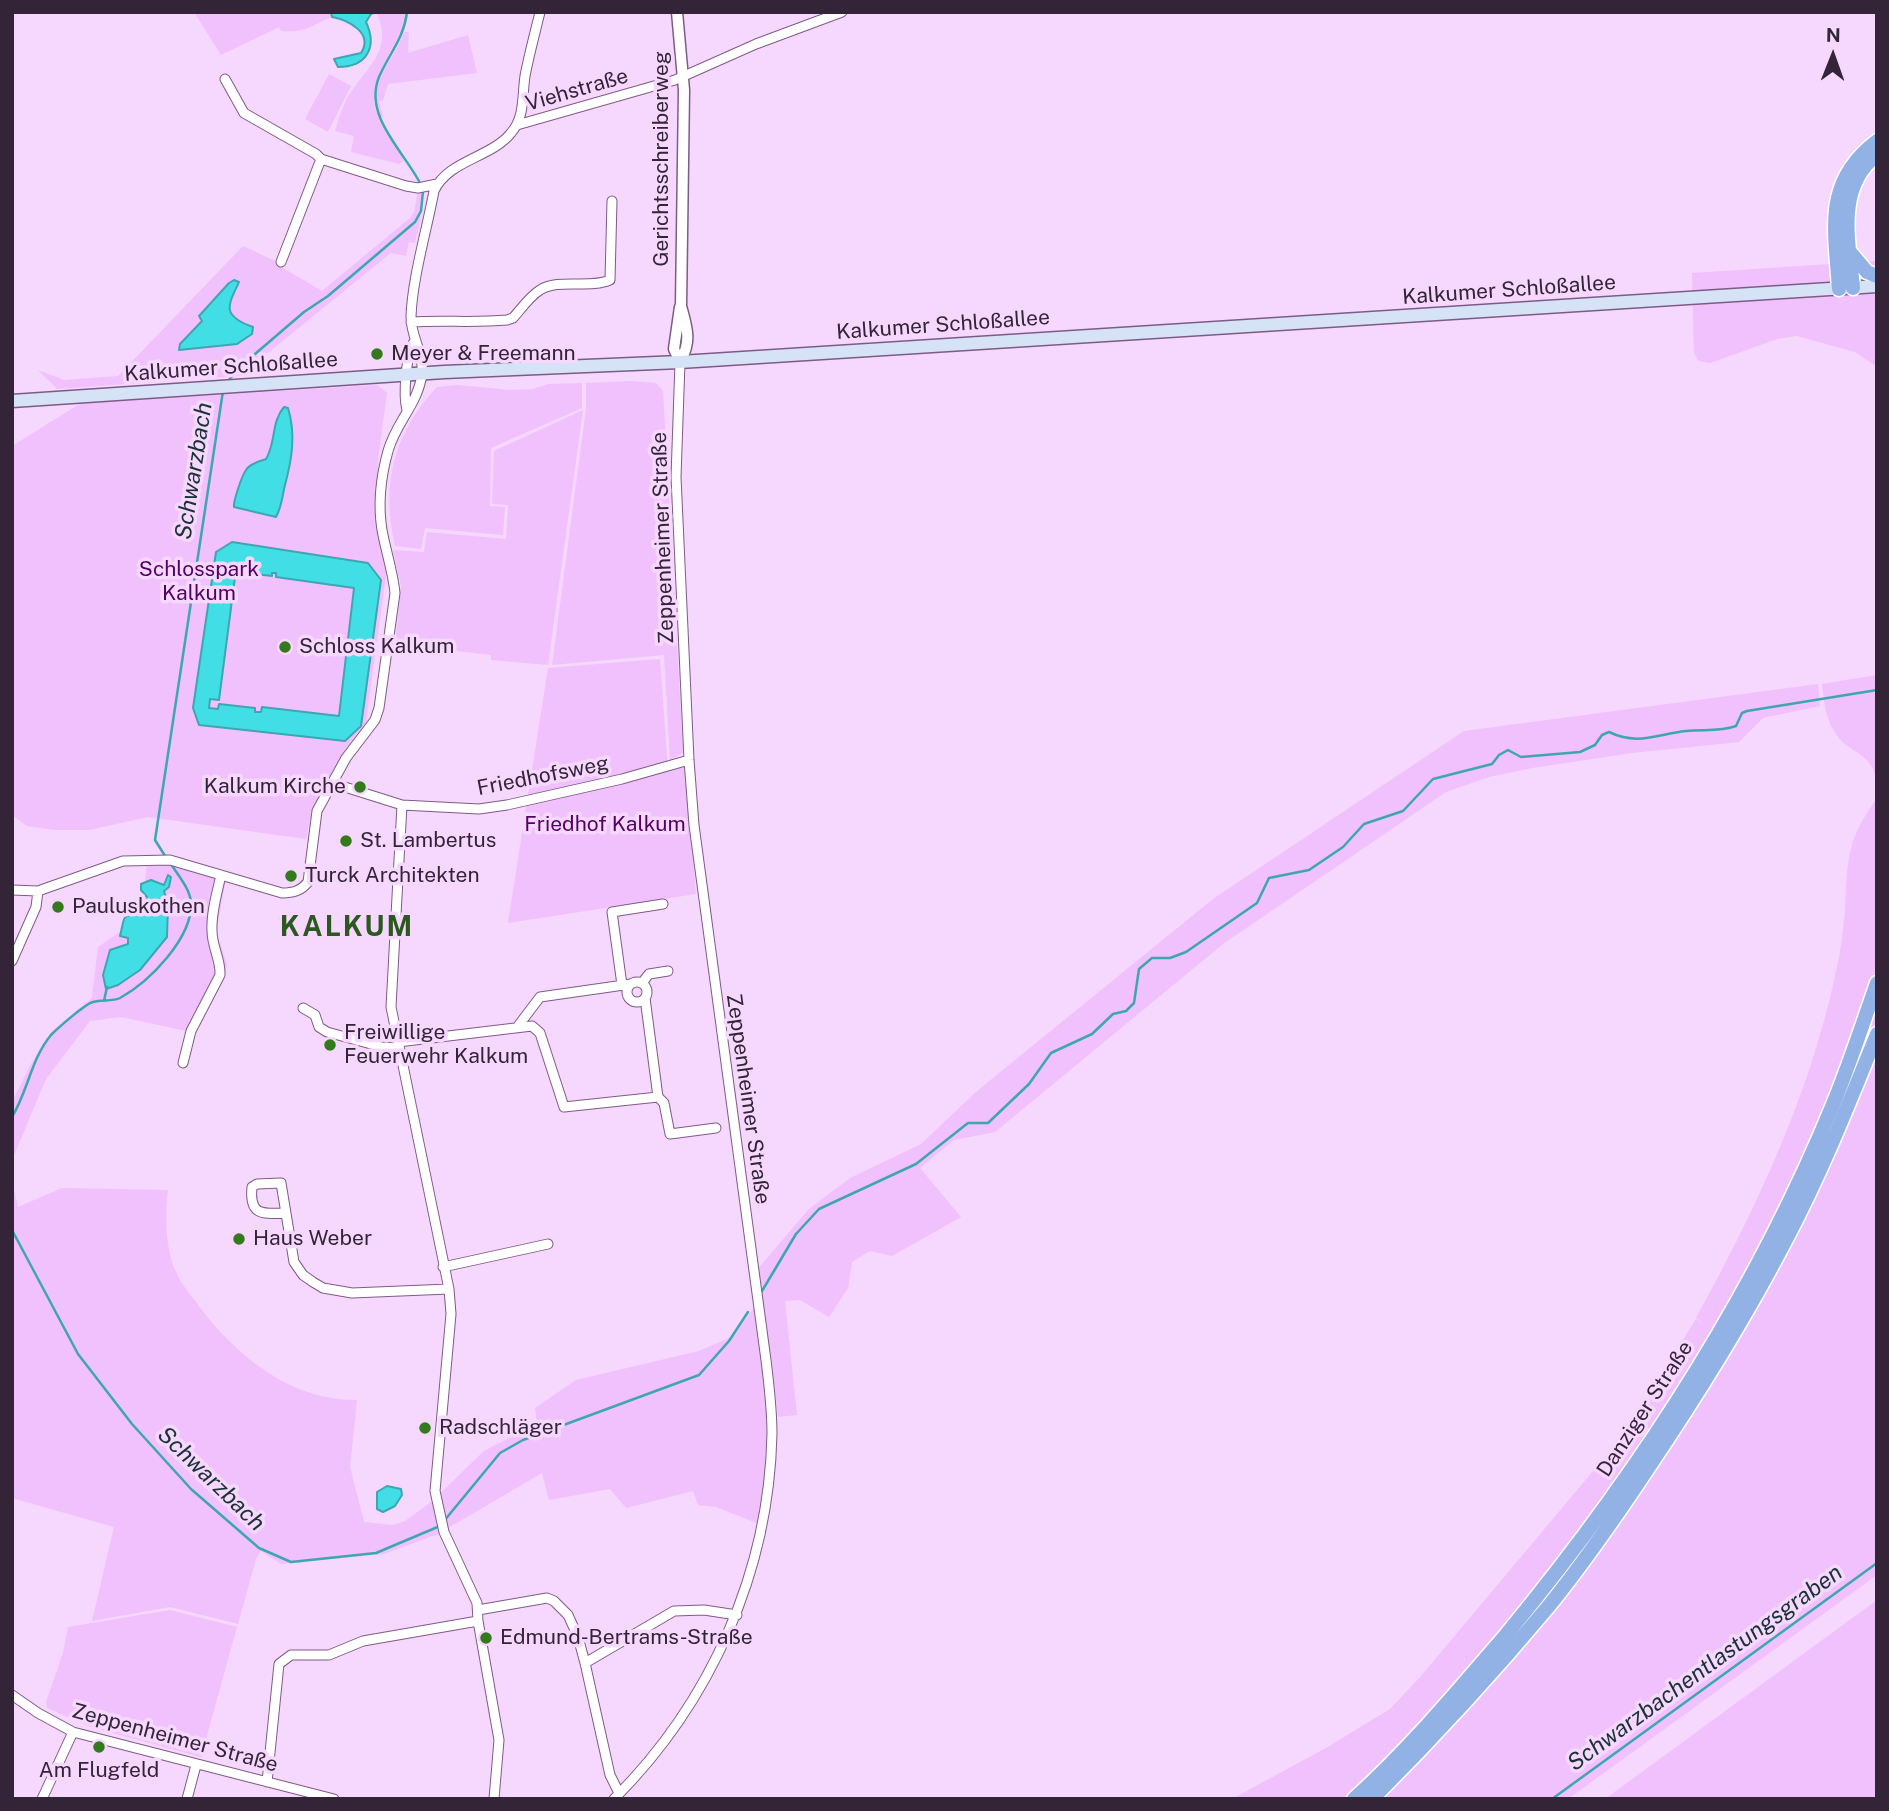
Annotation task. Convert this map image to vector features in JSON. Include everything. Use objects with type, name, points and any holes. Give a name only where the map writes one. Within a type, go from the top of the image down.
[{"type":"highway","points":[[1846,288],[1836,213],[1838,196],[1843,178],[1852,163],[1877,141]]},
{"type":"highway","points":[[1846,288],[1850,252],[1848,199],[1860,172],[1877,155]]},
{"type":"highway","points":[[1850,252],[1867,272],[1877,276]]},
{"type":"highway","name":"Danziger Straße","points":[[1354,1799],[1455,1695],[1541,1592],[1600,1516],[1675,1404],[1771,1240],[1834,1102],[1877,983]]},
{"type":"highway","name":"Danziger Straße","points":[[1372,1799],[1465,1703],[1549,1605],[1611,1522],[1687,1410],[1783,1246],[1848,1106],[1877,1034]]},
{"type":"main road","name":"Kalkumer Schloßallee","points":[[12,401],[422,373],[680,362],[1877,286]]},
{"type":"street","points":[[407,410],[407,374],[414,342],[411,323],[414,292],[437,184],[445,175],[502,142],[517,125],[521,117],[525,76],[540,12]]},
{"type":"street","name":"Gerichtsschreiberweg","points":[[677,12],[684,76],[681,306],[688,336],[687,348],[680,362]]},
{"type":"street","name":"Viehstraße","points":[[517,125],[684,76],[756,44],[842,12]]},
{"type":"street","points":[[225,79],[244,113],[316,153],[321,159],[359,173],[421,188],[437,184]]},
{"type":"street","points":[[281,262],[321,159]]},
{"type":"street","points":[[411,323],[507,320],[513,318],[540,289],[566,285],[600,285],[610,281],[612,201]]},
{"type":"street","points":[[12,890],[38,891],[123,861],[150,860],[170,860],[282,893],[303,889],[308,882],[317,811],[346,758],[370,730],[379,708],[395,593],[380,504],[388,450],[407,410],[415,402],[422,373],[420,348],[414,342]]},
{"type":"street","name":"Zeppenheimer Straße","points":[[617,1796],[684,1715],[737,1615],[761,1537],[771,1455],[770,1395],[702,889],[689,760],[676,477],[680,362]]},
{"type":"street","name":"Friedhofsweg","points":[[402,805],[479,809],[507,805],[689,760]]},
{"type":"street","points":[[332,783],[402,805],[391,1007],[452,1314],[435,1491],[443,1532],[463,1571],[478,1610],[499,1740],[494,1799]]},
{"type":"street","points":[[183,1063],[191,1031],[220,975],[211,928],[221,875]]},
{"type":"street","points":[[12,961],[36,906],[38,891]]},
{"type":"street","points":[[645,998],[636,1002],[630,998],[612,912],[663,904]]},
{"type":"street","points":[[518,1026],[540,997],[642,983],[649,974],[668,971]]},
{"type":"street","points":[[642,983],[647,990],[645,998],[658,1097],[664,1103],[670,1134],[716,1128]]},
{"type":"street","points":[[303,1008],[315,1015],[319,1027],[327,1032],[382,1047],[532,1026],[540,1033],[564,1107],[658,1097]]},
{"type":"street","points":[[285,1213],[263,1214],[258,1211],[253,1203],[252,1187],[257,1184],[281,1184],[294,1262],[303,1275],[323,1288],[352,1293],[449,1289]]},
{"type":"street","points":[[443,1267],[548,1244]]},
{"type":"street","points":[[478,1610],[547,1598],[568,1615],[585,1663],[617,1796]]},
{"type":"street","points":[[585,1663],[674,1611],[704,1610],[737,1615]]},
{"type":"street","points":[[267,1782],[279,1664],[284,1659],[295,1654],[329,1655],[363,1641],[478,1621]]},
{"type":"street","name":"Zeppenheimer Straße","points":[[12,1695],[38,1713],[74,1732],[334,1799]]},
{"type":"street","points":[[42,1799],[74,1732]]},
{"type":"street","points":[[187,1799],[195,1765]]},
{"type":"green space","points":[[194,12],[331,12],[332,17],[297,31],[281,31],[279,27],[221,55]]},
{"type":"green space","points":[[376,12],[405,12],[397,38],[379,75],[374,100],[382,126],[404,161],[399,164],[351,152],[354,136],[335,131],[351,93],[379,51],[382,39]]},
{"type":"green space","points":[[404,32],[409,32],[408,53],[468,35],[477,73],[388,84],[383,101],[379,101],[383,117],[380,117],[377,103],[379,81]]},
{"type":"green space","points":[[329,74],[351,86],[328,132],[305,119]]},
{"type":"green space","points":[[418,191],[422,191],[420,222],[415,243],[409,242],[406,256],[391,253],[259,360],[251,375],[57,389],[38,370],[64,380],[118,376],[243,246],[284,265],[283,268],[322,291],[414,212]],"holes":[[[229,283],[232,315],[241,323],[250,326],[237,344],[179,347],[202,321],[199,316]]]},
{"type":"green space","points":[[1877,261],[1877,367],[1855,352],[1797,336],[1777,339],[1710,363],[1699,361],[1694,354],[1692,273]]},
{"type":"green space","points":[[582,383],[582,408],[491,448],[490,506],[505,507],[503,535],[425,528],[421,549],[395,546],[389,502],[394,461],[410,423],[437,387],[457,385],[510,390],[533,389],[548,384]]},
{"type":"green space","points":[[586,383],[656,383],[663,391],[683,753],[670,760],[664,655],[552,665],[586,409]]},
{"type":"green space","name":"Schlosspark Kalkum","points":[[377,385],[387,393],[378,459],[378,531],[387,568],[366,723],[327,780],[312,810],[306,839],[148,817],[89,830],[55,830],[27,826],[12,815],[12,446],[81,403]]},
{"type":"green space","points":[[583,410],[548,665],[491,660],[491,655],[395,644],[401,586],[393,550],[424,552],[427,532],[506,539],[508,505],[492,504],[494,451]]},
{"type":"green space","name":"Friedhof Kalkum","points":[[660,659],[668,770],[685,767],[696,894],[508,923],[548,668]]},
{"type":"green space","points":[[1877,675],[1877,782],[1871,765],[1834,731],[1826,712],[1822,684]]},
{"type":"green space","points":[[1818,684],[1820,706],[1763,718],[1739,742],[1632,753],[1532,768],[1489,777],[1446,792],[1223,944],[995,1132],[954,1140],[920,1168],[961,1217],[892,1256],[870,1251],[852,1262],[848,1288],[829,1317],[800,1300],[785,1301],[797,1415],[778,1417],[772,1361],[756,1271],[809,1209],[850,1178],[921,1144],[977,1091],[1213,899],[1464,731]]},
{"type":"green space","points":[[1877,798],[1877,1575],[1568,1799],[1232,1799],[1326,1748],[1390,1709],[1421,1676],[1604,1458],[1641,1408],[1696,1319],[1706,1326],[1696,1318],[1756,1202],[1805,1082],[1838,964],[1852,845],[1859,826]]},
{"type":"green space","points":[[147,862],[179,867],[226,880],[216,932],[227,964],[225,975],[196,1033],[121,1017],[90,1021],[46,1079],[12,1160],[12,1102],[52,1031],[92,998],[98,947],[142,917]]},
{"type":"green space","points":[[12,1181],[18,1207],[62,1188],[168,1190],[167,1233],[173,1265],[183,1285],[227,1339],[265,1370],[286,1383],[332,1398],[357,1400],[350,1467],[364,1522],[393,1525],[405,1521],[431,1502],[484,1451],[537,1424],[535,1408],[576,1380],[699,1351],[734,1336],[755,1306],[766,1403],[767,1472],[757,1523],[716,1507],[698,1505],[693,1491],[626,1508],[610,1489],[549,1500],[542,1473],[438,1534],[384,1554],[281,1564],[261,1551],[256,1559],[238,1624],[170,1607],[92,1621],[114,1527],[12,1498]]},
{"type":"green space","points":[[1877,1600],[1877,1799],[1605,1799]]},
{"type":"green space","points":[[170,1610],[237,1627],[201,1757],[91,1727],[47,1708],[46,1702],[63,1653],[68,1627]]},
{"type":"shaded area","points":[[331,12],[376,12],[371,14],[366,22],[371,40],[370,48],[356,64],[338,67],[334,59],[361,53],[364,46],[362,34],[352,24],[332,17]]},
{"type":"shaded area","points":[[234,280],[239,282],[230,310],[236,319],[253,327],[252,334],[237,344],[179,350],[180,344],[202,321],[199,316]]},
{"type":"shaded area","points":[[284,407],[288,408],[292,427],[292,446],[290,466],[276,517],[234,507],[246,470],[266,459],[269,453],[277,419]]},
{"type":"shaded area","points":[[232,542],[368,563],[381,580],[361,726],[345,741],[199,725],[193,708],[216,552]],"holes":[[[228,565],[238,567],[238,572],[272,576],[272,573],[276,573],[276,577],[354,588],[339,716],[262,707],[261,712],[255,712],[255,708],[219,704],[218,709],[209,708],[210,699],[219,700],[235,577],[226,576]]]},
{"type":"shaded area","points":[[168,875],[171,877],[169,887],[164,891],[168,905],[167,937],[140,970],[118,985],[106,989],[103,975],[110,950],[128,944],[128,938],[120,936],[124,919],[145,909],[147,897],[141,890],[141,884],[151,880],[164,885]]},
{"type":"shaded area","points":[[387,1486],[401,1489],[402,1495],[395,1506],[383,1512],[377,1509],[377,1492]]},
{"type":"waterway","name":"Schwarzbach","points":[[407,12],[399,38],[379,77],[377,106],[388,134],[421,185]]},
{"type":"waterway","name":"Schwarzbach","points":[[227,382],[241,366],[304,312],[328,296],[415,222],[421,211],[423,191]]},
{"type":"waterway","name":"Schwarzbach","points":[[167,859],[155,840],[223,391]]},
{"type":"waterway","name":"Schwarzbach","points":[[762,1291],[796,1234],[819,1209],[916,1164],[968,1123],[988,1123],[1029,1084],[1051,1053],[1092,1034],[1113,1014],[1126,1011],[1134,1003],[1139,969],[1152,958],[1170,958],[1186,952],[1257,903],[1269,878],[1309,870],[1343,847],[1364,824],[1403,811],[1433,779],[1492,764],[1499,755],[1508,750],[1521,757],[1580,752],[1595,745],[1602,735],[1609,732],[1638,739],[1686,731],[1724,729],[1736,726],[1742,713],[1747,711],[1877,690]]},
{"type":"waterway","name":"Schwarzbach","points":[[12,1117],[39,1054],[51,1035],[89,1004],[117,999],[131,991],[156,970],[177,944],[190,916],[191,902],[186,887],[171,864]]},
{"type":"waterway","points":[[104,1001],[107,987]]},
{"type":"waterway","name":"Schwarzbach","points":[[12,1230],[78,1354],[132,1424],[191,1489],[259,1548],[291,1562],[376,1553],[440,1526]]},
{"type":"waterway","name":"Schwarzbach","points":[[444,1521],[500,1453],[523,1440],[699,1375],[729,1341],[748,1312]]},
{"type":"waterway","name":"Schwarzbachentlastungsgraben","points":[[1552,1799],[1877,1563]]},
{"type":"place","name":"Meyer & Freemann","points":[[377,354]]},
{"type":"place","name":"Schloss Kalkum","points":[[285,647]]},
{"type":"place","name":"Kalkum Kirche","points":[[360,787]]},
{"type":"place","name":"St. Lambertus","points":[[346,841]]},
{"type":"place","name":"Turck Architekten","points":[[291,876]]},
{"type":"place","name":"Pauluskothen","points":[[58,907]]},
{"type":"place","name":"Freiwillige Feuerwehr Kalkum","points":[[330,1045]]},
{"type":"place","name":"Haus Weber","points":[[239,1239]]},
{"type":"place","name":"Radschläger","points":[[425,1428]]},
{"type":"place","name":"Edmund-Bertrams-Straße","points":[[486,1638]]},
{"type":"place","name":"Am Flugfeld","points":[[99,1747]]},
{"type":"district","name":"KALKUM","points":[[347,927]]}]
